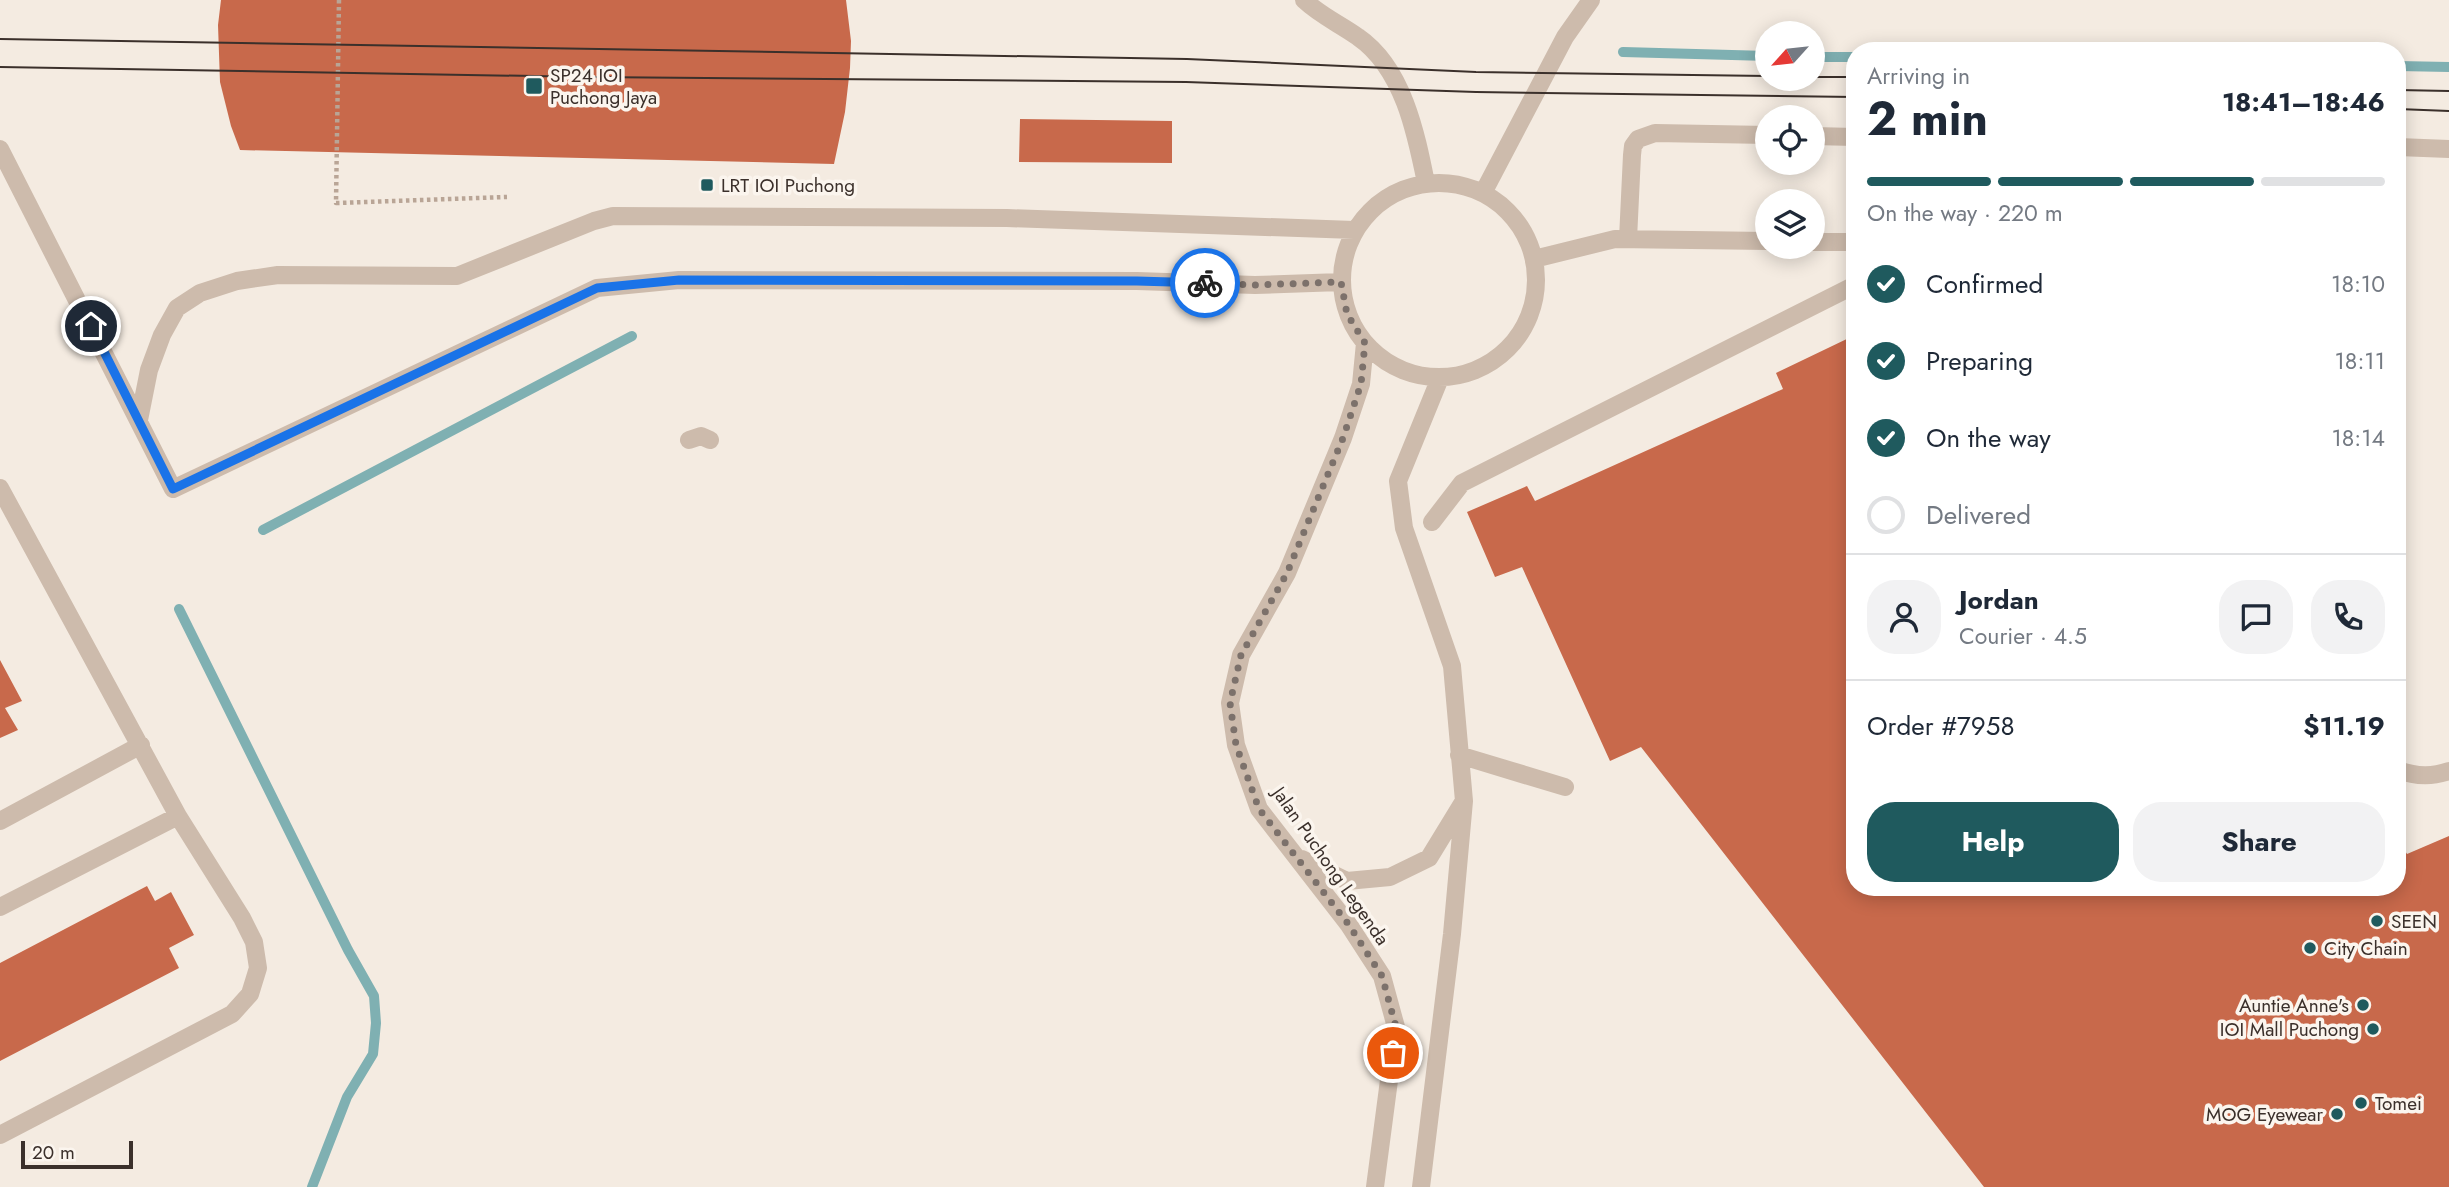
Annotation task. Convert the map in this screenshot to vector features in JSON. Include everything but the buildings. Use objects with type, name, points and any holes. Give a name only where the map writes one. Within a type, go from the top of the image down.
[{"type":"street","points":[[1304,0],[1317,12],[1360,38],[1381,59],[1398,87],[1410,118],[1426,183]]},
{"type":"street","points":[[1483,193],[1565,37],[1591,0]]},
{"type":"street","points":[[1628,239],[1632,155],[1633,146],[1638,139],[1656,134],[1755,135]]},
{"type":"street","points":[[1825,136],[1846,136]]},
{"type":"street","points":[[2406,147],[2449,149]]},
{"type":"street","points":[[0,149],[173,489],[597,288],[679,280],[1137,281],[1255,285],[1341,282]]},
{"type":"street","points":[[1426,183],[1464,185],[1483,193],[1506,209],[1524,232],[1534,259],[1536,288],[1530,316],[1516,341],[1495,361],[1469,374],[1440,378],[1412,374],[1386,363],[1365,343],[1347,314],[1341,282],[1344,255],[1354,230],[1373,207],[1398,191],[1426,183]]},
{"type":"street","points":[[139,420],[149,370],[162,335],[177,308],[201,293],[237,281],[278,275],[457,276],[594,221],[613,216],[1007,218],[1354,230]]},
{"type":"street","points":[[1534,259],[1615,239],[1755,241]]},
{"type":"street","points":[[1825,242],[1846,242]]},
{"type":"street","points":[[1432,522],[1462,483],[1846,290]]},
{"type":"street","name":"Jalan Puchong Legenda","points":[[1365,343],[1361,384],[1343,438],[1287,573],[1241,655],[1230,703],[1236,745],[1259,809],[1349,925],[1382,976],[1396,1027],[1375,1187]]},
{"type":"street","points":[[1420,1187],[1452,934],[1464,801],[1452,666],[1404,528],[1398,481],[1440,378]]},
{"type":"street","points":[[689,440],[701,436],[710,440]]},
{"type":"street","points":[[0,488],[178,816],[242,918],[254,942],[258,968],[250,995],[232,1014],[0,1135]]},
{"type":"street","points":[[0,821],[141,745]]},
{"type":"street","points":[[1459,755],[1565,787]]},
{"type":"street","points":[[2406,773],[2441,774],[2449,771]]},
{"type":"street","points":[[1298,858],[1347,881],[1390,877],[1429,858],[1464,801]]},
{"type":"street","points":[[0,907],[178,816]]},
{"type":"path","points":[[339,0],[336,202],[508,197]]},
{"type":"waterway","points":[[1623,52],[1755,56]]},
{"type":"waterway","points":[[1825,57],[1846,57]]},
{"type":"waterway","points":[[2406,66],[2449,67]]},
{"type":"waterway","points":[[263,530],[632,336]]},
{"type":"waterway","points":[[179,609],[348,950],[374,996],[376,1023],[373,1054],[347,1097],[312,1187]]},
{"type":"tram line","points":[[0,39],[1187,59],[1476,72],[1755,76]]},
{"type":"tram line","points":[[0,67],[589,77],[1186,82],[1476,92],[1846,97]]},
{"type":"tram line","points":[[1825,77],[1846,77]]},
{"type":"tram line","points":[[2406,90],[2449,91]]},
{"type":"tram line","points":[[2406,109],[2449,111]]},
{"type":"way so far","points":[[1205,283],[1255,285],[1341,282],[1347,314],[1365,343],[1361,384],[1343,438],[1287,573],[1241,655],[1230,703],[1236,745],[1259,809],[1349,925],[1382,976],[1396,1027],[1393,1053]]},
{"type":"place","name":"SP24 IOI Puchong Jaya","points":[[534,86]]},
{"type":"place","name":"LRT IOI Puchong","points":[[707,185]]},
{"type":"place","name":"SEEN","points":[[2377,921]]},
{"type":"place","name":"City Chain","points":[[2310,948]]},
{"type":"place","name":"Auntie Anne's","points":[[2363,1005]]},
{"type":"place","name":"IOI Mall Puchong","points":[[2373,1029]]},
{"type":"place","name":"Tomei","points":[[2361,1103]]},
{"type":"place","name":"MOG Eyewear","points":[[2337,1114]]},
{"type":"route","points":[[91,326],[173,489],[597,288],[679,280],[1205,283]]}]
